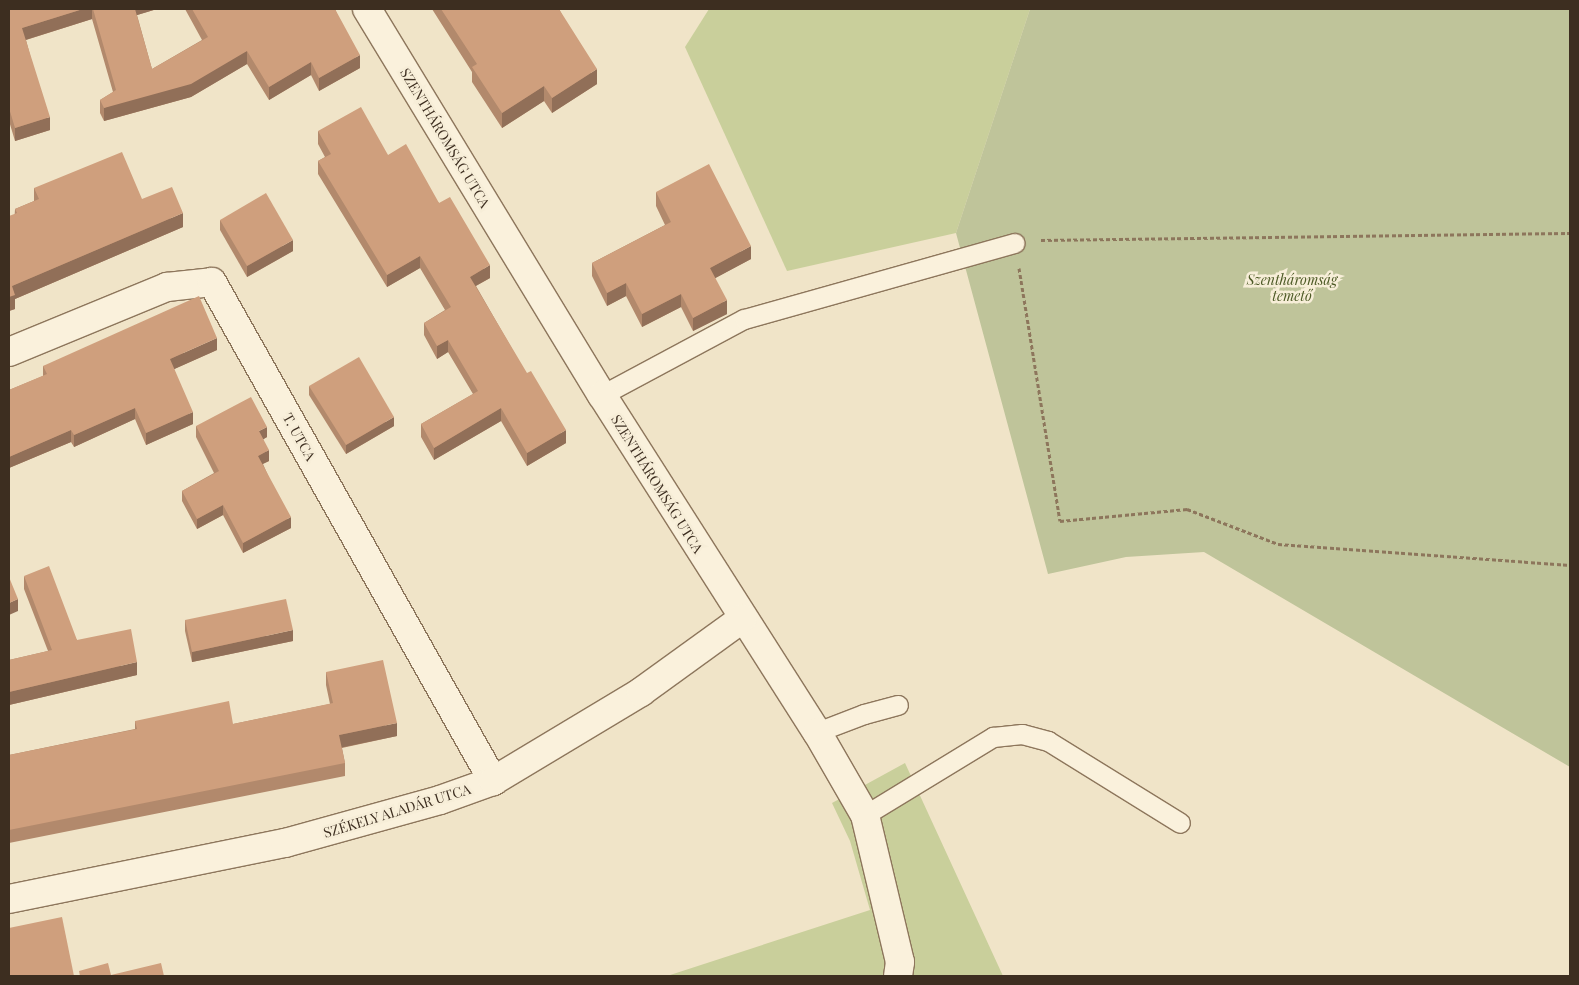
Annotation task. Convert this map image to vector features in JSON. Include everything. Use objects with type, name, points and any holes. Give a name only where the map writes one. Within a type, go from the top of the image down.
[{"type":"street","name":"SZENTHÁROMSÁG UTCA","points":[[367,9],[602,395],[742,619],[817,732],[865,815],[900,962],[898,976]]},
{"type":"street","name":"T. UTCA","points":[[9,352],[166,287],[212,282],[493,781]]},
{"type":"street","name":"SZÉKELY ALADÁR UTCA","points":[[9,899],[284,844],[440,800],[493,781],[641,692],[742,619]]},
{"type":"lane","points":[[602,395],[744,319],[1015,243]]},
{"type":"lane","points":[[817,732],[864,714],[898,706]]},
{"type":"lane","points":[[865,815],[993,737],[1022,734],[1048,741],[1180,823]]},
{"type":"path","points":[[1570,233],[1067,238],[1015,243],[1060,521],[1187,509],[1278,544],[1570,565]]},
{"type":"green space","points":[[709,9],[1030,9],[956,233],[787,271],[685,47]]},
{"type":"green space","name":"Szentháromság temető","points":[[1030,9],[1570,9],[1570,767],[1204,552],[1126,557],[1048,574],[956,233]]},
{"type":"green space","points":[[905,763],[1003,976],[667,976],[870,910],[850,841],[832,803]]},
{"type":"building","points":[[9,9],[83,9],[22,28],[50,117],[15,128],[9,108]]},
{"type":"building","points":[[93,9],[135,9],[152,69],[208,37],[192,9],[335,9],[360,55],[319,78],[311,62],[269,87],[247,51],[191,84],[104,108],[100,100],[116,90]]},
{"type":"building","points":[[441,9],[559,9],[597,69],[552,98],[544,86],[502,113],[472,67],[477,64]]},
{"type":"building","points":[[361,107],[388,155],[406,144],[439,203],[450,197],[490,265],[470,277],[527,373],[531,371],[566,430],[527,453],[501,408],[434,448],[421,424],[478,391],[448,340],[437,346],[424,323],[451,307],[420,256],[387,275],[318,161],[331,154],[318,131]]},
{"type":"building","points":[[122,152],[142,199],[172,187],[183,213],[12,286],[15,295],[9,297],[9,216],[17,213],[15,209],[39,199],[34,188]]},
{"type":"building","points":[[709,164],[751,246],[710,268],[727,300],[693,318],[681,294],[642,314],[626,283],[607,293],[592,263],[671,222],[656,192]]},
{"type":"building","points":[[266,193],[293,240],[247,266],[220,220]]},
{"type":"building","points":[[199,296],[217,338],[170,359],[193,412],[146,433],[135,408],[74,435],[71,430],[9,457],[9,390],[47,374],[43,366]]},
{"type":"building","points":[[359,357],[394,417],[346,445],[309,386]]},
{"type":"building","points":[[251,397],[267,427],[259,431],[269,450],[258,456],[291,517],[243,543],[223,505],[197,519],[182,491],[219,471],[196,426]]},
{"type":"building","points":[[49,566],[77,640],[131,629],[137,662],[9,692],[9,660],[52,650],[24,576]]},
{"type":"building","points":[[9,577],[18,599],[9,603]]},
{"type":"building","points":[[286,599],[293,630],[192,652],[185,620]]},
{"type":"building","points":[[383,660],[397,723],[339,735],[345,763],[9,830],[9,755],[137,729],[135,721],[229,701],[233,724],[333,703],[326,672]]},
{"type":"building","points":[[62,917],[74,976],[9,976],[9,928]]},
{"type":"building","points":[[108,963],[111,975],[161,963],[164,976],[80,976],[79,971]]}]
